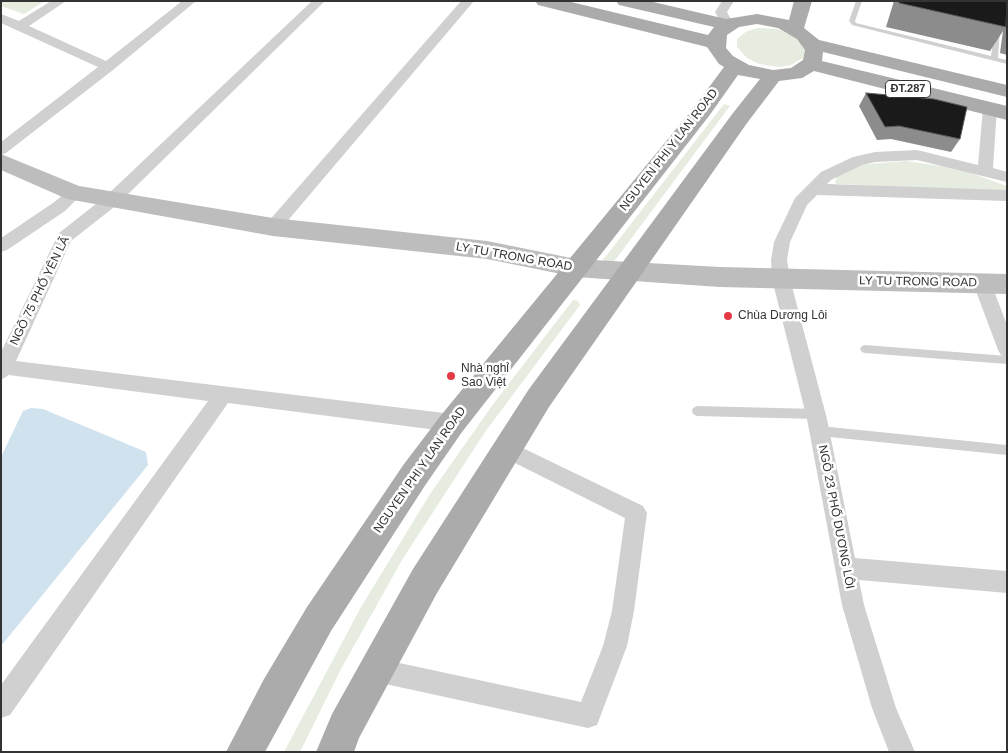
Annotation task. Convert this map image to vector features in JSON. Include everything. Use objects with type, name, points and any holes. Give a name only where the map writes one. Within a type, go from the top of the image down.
[{"type":"main road","points":[[544,1],[716,43]]},
{"type":"main road","points":[[625,1],[728,25]]},
{"type":"main road","points":[[795,29],[804,1]]},
{"type":"main road","points":[[762,12],[777,22],[795,29],[812,44],[815,54],[810,64],[795,74],[773,76],[751,73],[734,66],[722,56],[716,43],[719,32],[728,25],[762,12]]},
{"type":"main road","name":"ĐT.287","points":[[812,44],[1007,91]]},
{"type":"main road","name":"ĐT.287","points":[[810,64],[998,110]]},
{"type":"main road","name":"NGUYEN PHI Y LAN ROAD","points":[[246,752],[319,618],[415,474],[452,423],[702,111],[734,66]]},
{"type":"main road","points":[[335,752],[376,670],[426,581],[539,398],[740,118],[773,76]]},
{"type":"main road","name":"LY TU TRONG ROAD","points":[[1,161],[76,192],[112,200],[273,227],[487,250],[576,268],[781,278],[1007,284]]},
{"type":"street","points":[[20,26],[60,1]]},
{"type":"street","points":[[1,150],[190,1]]},
{"type":"street","name":"NGÕ 75 PHỐ YÊN LÃ","points":[[2,370],[64,237],[112,200],[319,1]]},
{"type":"street","points":[[273,227],[468,1]]},
{"type":"street","points":[[722,3],[721,12],[728,25]]},
{"type":"street","points":[[1,18],[108,67]]},
{"type":"street","points":[[986,171],[998,110]]},
{"type":"street","name":"NGÕ 23 PHỐ DƯƠNG LÔI","points":[[902,752],[884,708],[853,605],[818,423],[781,278],[779,260],[782,242],[801,202],[826,176],[843,167],[875,157],[917,155],[1007,177]]},
{"type":"street","points":[[813,189],[1007,196]]},
{"type":"street","points":[[1,246],[58,207],[76,192]]},
{"type":"street","points":[[982,283],[1007,350]]},
{"type":"street","points":[[2,370],[452,423]]},
{"type":"street","points":[[1,706],[223,395]]},
{"type":"street","points":[[376,670],[588,716],[615,646],[623,611],[636,513],[506,449]]},
{"type":"street","points":[[846,568],[1007,582]]},
{"type":"lane","points":[[859,1],[852,21],[854,24],[1007,62]]},
{"type":"lane","points":[[994,59],[999,20]]},
{"type":"lane","points":[[865,350],[1007,360]]},
{"type":"lane","points":[[697,411],[818,423],[1007,450]]},
{"type":"shaded area","points":[[1,1],[45,1],[24,14],[1,6]]},
{"type":"shaded area","points":[[758,28],[778,29],[799,39],[805,51],[803,58],[791,65],[779,67],[759,64],[747,58],[737,47],[737,39],[747,31]]},
{"type":"shaded area","points":[[724,104],[730,106],[613,263],[605,262],[603,259]]},
{"type":"shaded area","points":[[906,161],[960,169],[1007,186],[1007,190],[993,192],[836,184],[835,182],[837,176],[857,165]]},
{"type":"shaded area","points":[[573,300],[578,301],[580,305],[485,432],[402,560],[341,669],[300,752],[284,752],[361,607],[430,494],[494,403]]},
{"type":"water","points":[[31,408],[43,409],[146,452],[148,465],[1,646],[1,457],[23,411]]},
{"type":"building","points":[[899,1],[1007,1],[1006,27],[899,3]]},
{"type":"building","points":[[866,93],[934,99],[967,107],[960,139],[899,126],[885,127]]},
{"type":"place","name":"Chùa Dương Lôi","points":[[728,316]]},
{"type":"place","name":"Nhà nghỉ Sao Việt","points":[[451,376]]}]
